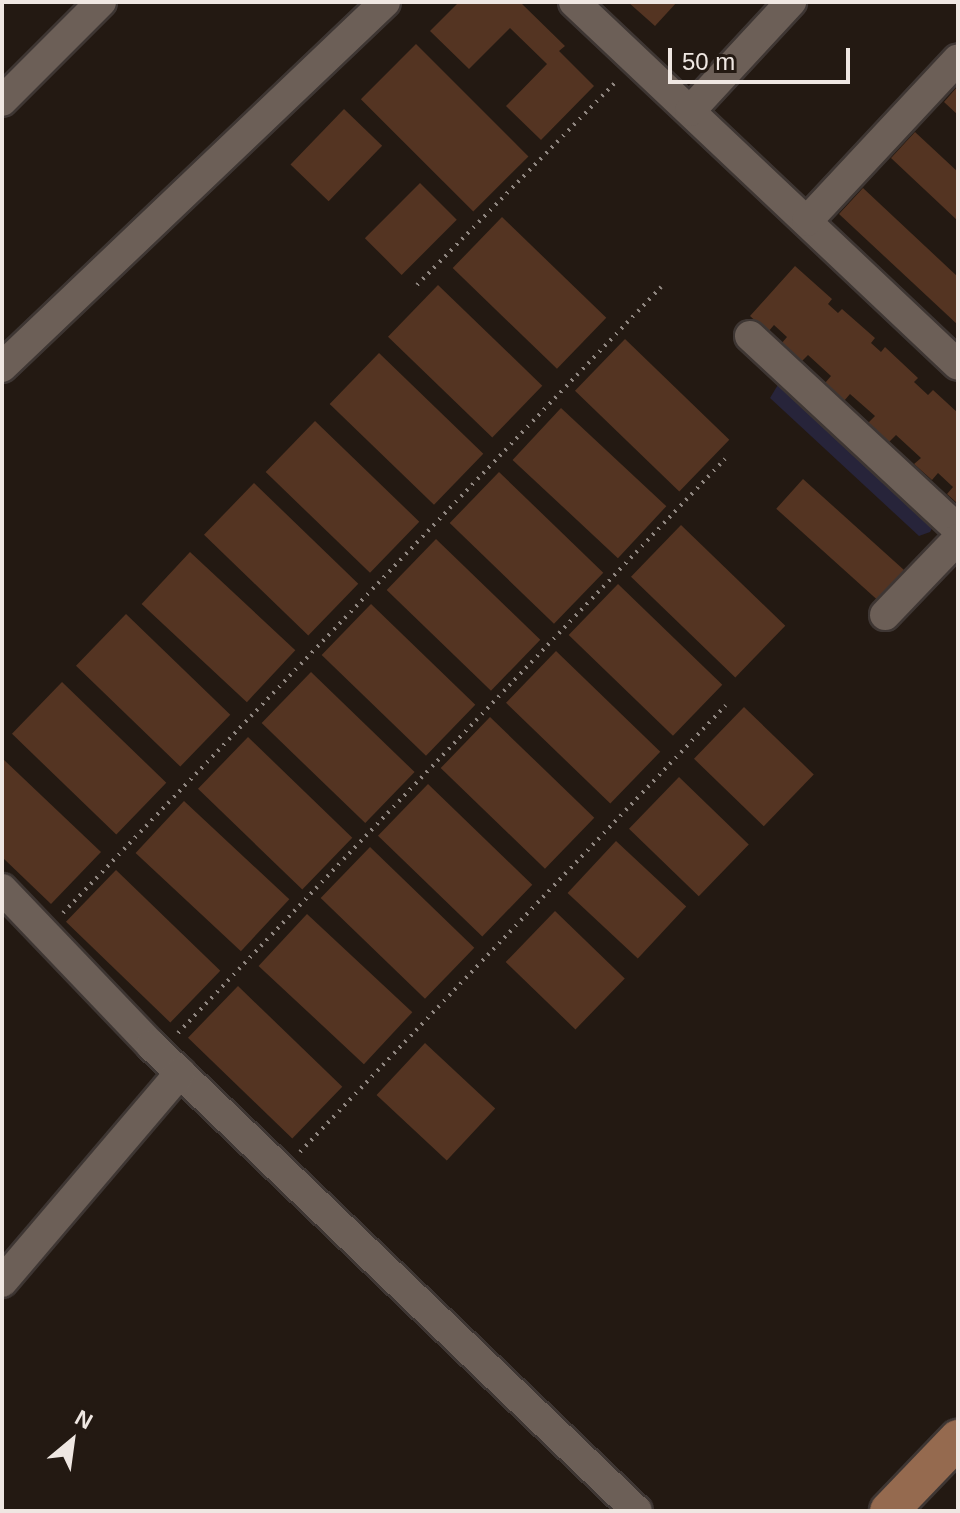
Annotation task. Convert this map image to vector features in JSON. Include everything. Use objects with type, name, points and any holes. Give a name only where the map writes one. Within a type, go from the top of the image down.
[{"type":"main road","points":[[889,1511],[958,1439]]},
{"type":"street","points":[[2,101],[101,2]]},
{"type":"street","points":[[2,367],[385,2]]},
{"type":"street","points":[[574,2],[958,365]]},
{"type":"street","points":[[690,111],[791,2]]},
{"type":"street","points":[[807,221],[958,59]]},
{"type":"street","points":[[750,336],[958,529]]},
{"type":"street","points":[[885,615],[958,539]]},
{"type":"street","points":[[2,889],[170,1063],[637,1511]]},
{"type":"street","points":[[2,1282],[170,1063]]},
{"type":"path","points":[[417,285],[637,61]]},
{"type":"path","points":[[44,933],[661,287]]},
{"type":"path","points":[[170,1063],[725,459]]},
{"type":"path","points":[[282,1171],[726,705]]},
{"type":"shaded area","points":[[779,383],[934,525],[930,532],[919,536],[770,398]]},
{"type":"building","points":[[459,2],[520,2],[565,46],[559,51],[594,86],[541,140],[506,106],[547,64],[510,28],[469,69],[430,31]]},
{"type":"building","points":[[628,2],[677,2],[655,26]]},
{"type":"building","points":[[416,44],[528,156],[473,212],[361,99]]},
{"type":"building","points":[[958,86],[958,115],[944,102]]},
{"type":"building","points":[[344,109],[382,146],[329,201],[291,164]]},
{"type":"building","points":[[915,132],[958,172],[958,221],[891,158]]},
{"type":"building","points":[[420,183],[457,220],[402,275],[365,238]]},
{"type":"building","points":[[863,188],[958,277],[958,325],[839,214]]},
{"type":"building","points":[[502,217],[606,318],[557,369],[453,268]]},
{"type":"building","points":[[795,266],[832,299],[828,304],[838,313],[842,309],[875,338],[871,343],[881,352],[885,347],[918,378],[914,382],[928,395],[933,390],[958,413],[958,504],[947,494],[953,487],[938,473],[932,480],[914,464],[921,458],[896,435],[889,442],[868,423],[875,416],[850,394],[844,401],[825,383],[831,376],[808,355],[801,362],[781,344],[787,337],[774,325],[768,332],[750,316]]},
{"type":"building","points":[[438,285],[542,386],[492,438],[388,337]]},
{"type":"building","points":[[625,339],[729,440],[679,492],[575,391]]},
{"type":"building","points":[[379,353],[483,454],[434,505],[330,404]]},
{"type":"building","points":[[561,408],[666,506],[618,558],[513,460]]},
{"type":"building","points":[[315,421],[419,522],[370,573],[266,472]]},
{"type":"building","points":[[499,472],[603,573],[554,624],[450,523]]},
{"type":"building","points":[[803,479],[909,575],[883,604],[776,509]]},
{"type":"building","points":[[254,483],[358,584],[308,636],[204,535]]},
{"type":"building","points":[[681,525],[785,626],[735,678],[631,577]]},
{"type":"building","points":[[436,539],[540,640],[491,691],[387,590]]},
{"type":"building","points":[[190,552],[295,650],[247,702],[142,604]]},
{"type":"building","points":[[618,584],[722,685],[673,736],[569,635]]},
{"type":"building","points":[[371,604],[475,705],[426,756],[322,655]]},
{"type":"building","points":[[126,614],[230,715],[180,767],[76,666]]},
{"type":"building","points":[[556,651],[660,752],[610,804],[506,703]]},
{"type":"building","points":[[311,672],[415,772],[365,823],[262,723]]},
{"type":"building","points":[[62,682],[166,783],[116,835],[12,734]]},
{"type":"building","points":[[744,707],[814,774],[764,826],[694,759]]},
{"type":"building","points":[[490,717],[594,818],[545,869],[441,768]]},
{"type":"building","points":[[248,737],[352,838],[302,890],[198,789]]},
{"type":"building","points":[[2,758],[101,852],[51,904],[2,857]]},
{"type":"building","points":[[679,777],[749,844],[699,896],[629,829]]},
{"type":"building","points":[[428,784],[532,885],[482,937],[378,836]]},
{"type":"building","points":[[184,801],[289,899],[241,951],[136,853]]},
{"type":"building","points":[[616,841],[686,906],[638,958],[568,893]]},
{"type":"building","points":[[370,847],[474,948],[425,999],[321,898]]},
{"type":"building","points":[[116,870],[220,971],[170,1023],[66,922]]},
{"type":"building","points":[[555,911],[625,978],[575,1029],[506,962]]},
{"type":"building","points":[[307,914],[412,1012],[364,1064],[259,966]]},
{"type":"building","points":[[238,986],[342,1087],[292,1139],[188,1038]]},
{"type":"building","points":[[425,1043],[495,1108],[447,1160],[377,1095]]}]
